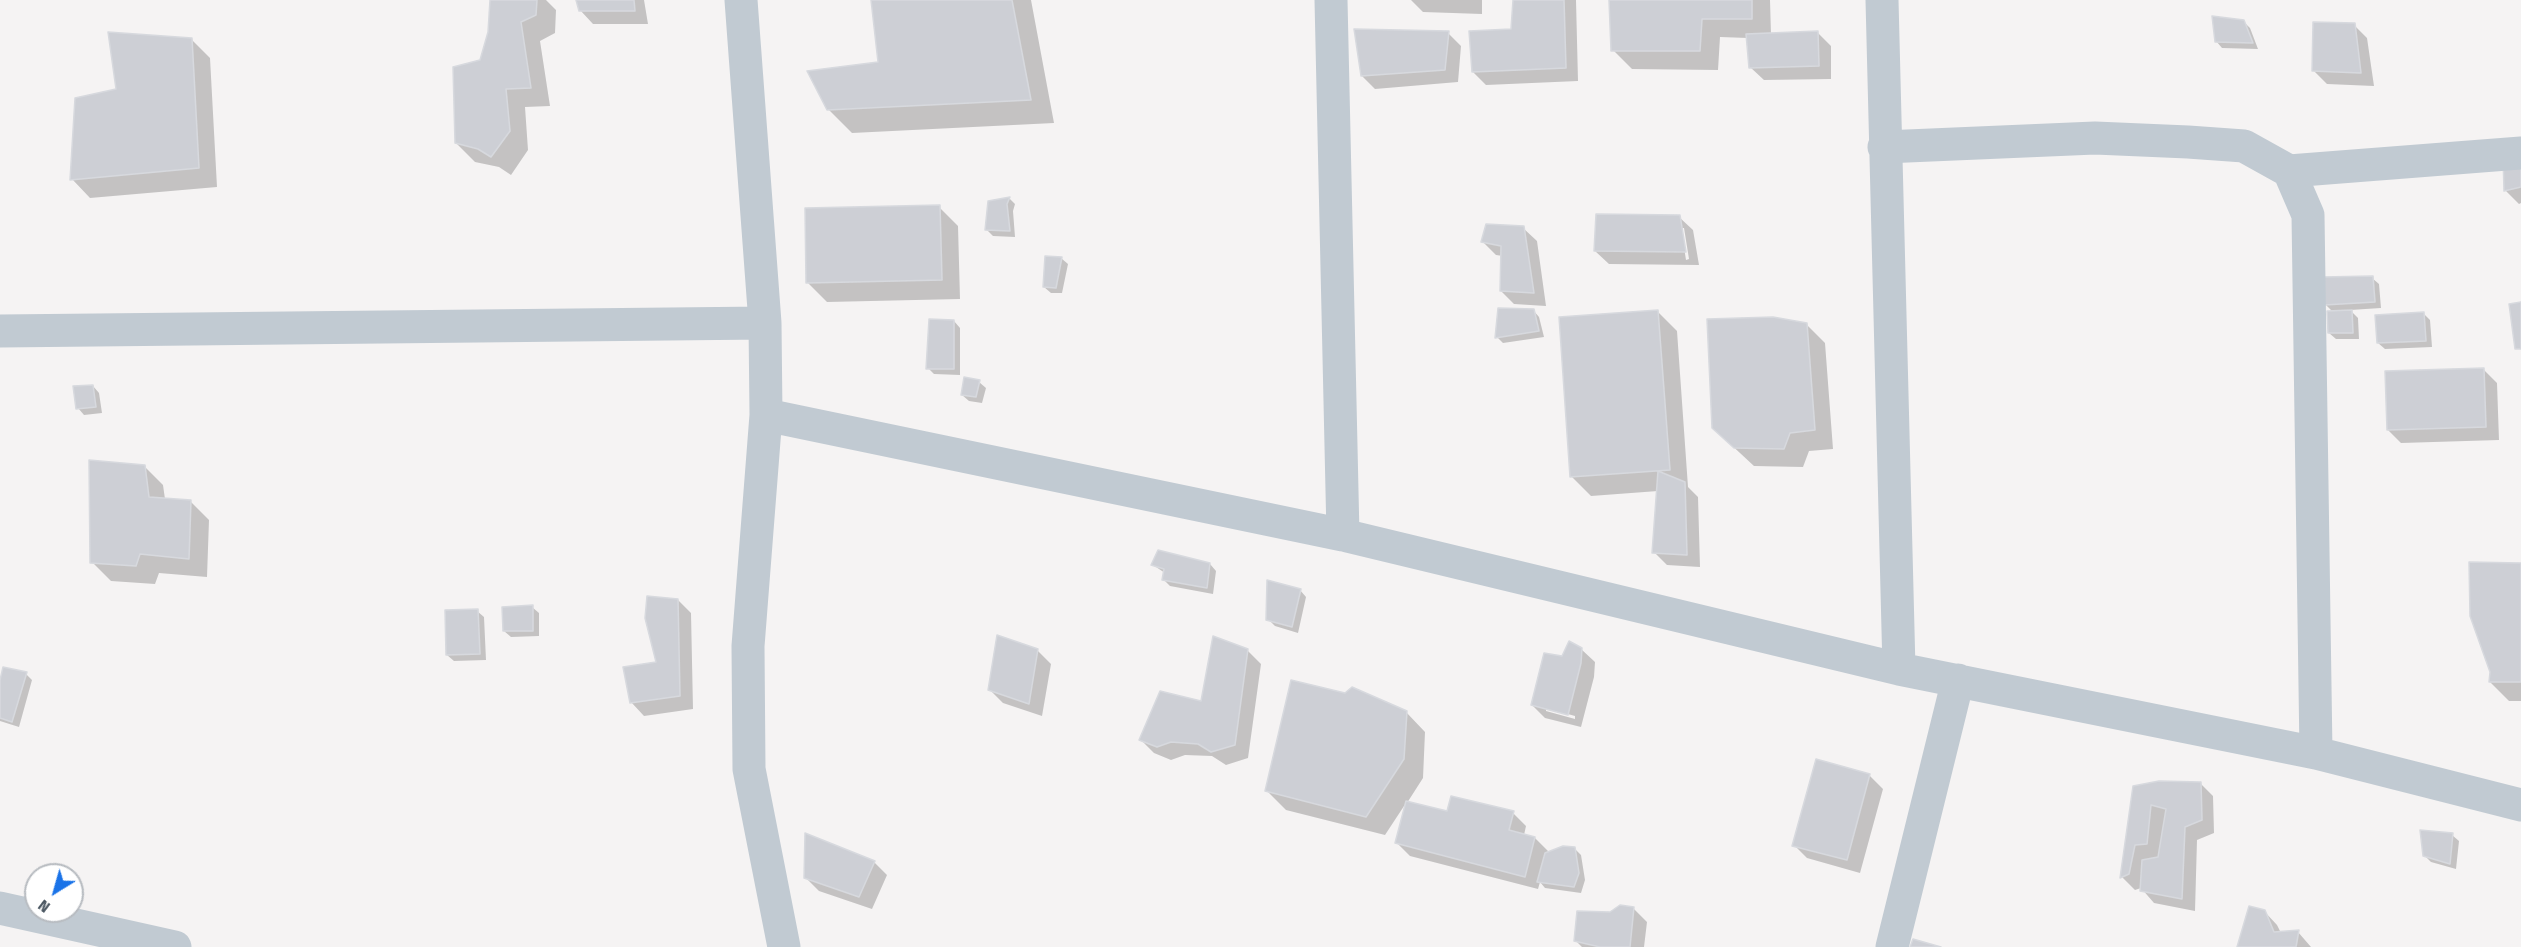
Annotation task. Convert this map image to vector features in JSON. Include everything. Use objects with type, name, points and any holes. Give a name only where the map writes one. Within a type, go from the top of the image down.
[{"type":"street","points":[[741,0],[765,323],[766,415],[748,646],[749,769],[784,947]]},
{"type":"street","points":[[1331,0],[1343,535]]},
{"type":"street","points":[[1882,0],[1899,669]]},
{"type":"street","points":[[1884,147],[2095,138],[2188,142],[2244,146],[2289,171],[2521,153]]},
{"type":"street","points":[[2289,171],[2308,215],[2310,258],[2316,753]]},
{"type":"street","points":[[0,332],[765,323]]},
{"type":"street","points":[[766,415],[1343,535],[1899,669],[2316,753],[2521,805]]},
{"type":"street","points":[[1892,947],[1958,680]]},
{"type":"street","points":[[0,908],[175,947]]},
{"type":"building","points":[[490,0],[537,0],[536,15],[521,22],[531,88],[506,89],[510,131],[491,157],[478,149],[455,143],[453,67],[480,60],[488,32]]},
{"type":"building","points":[[576,0],[634,0],[635,11],[579,11]]},
{"type":"building","points":[[871,0],[1012,0],[1031,100],[827,110],[807,71],[878,62]]},
{"type":"building","points":[[1513,0],[1564,0],[1566,68],[1472,72],[1469,31],[1511,29]]},
{"type":"building","points":[[1609,0],[1752,0],[1752,19],[1702,19],[1700,51],[1611,51]]},
{"type":"building","points":[[2212,16],[2244,20],[2253,43],[2215,42]]},
{"type":"building","points":[[2313,22],[2355,23],[2361,73],[2312,71]]},
{"type":"building","points":[[1354,29],[1449,31],[1445,70],[1361,76]]},
{"type":"building","points":[[1818,31],[1819,66],[1749,68],[1746,34]]},
{"type":"building","points":[[108,32],[192,38],[199,168],[70,180],[75,98],[116,89]]},
{"type":"building","points":[[2503,156],[2521,156],[2521,187],[2504,191]]},
{"type":"building","points":[[1010,197],[1007,204],[1010,231],[985,230],[988,201]]},
{"type":"building","points":[[940,205],[942,280],[806,283],[805,208]]},
{"type":"building","points":[[1596,214],[1680,215],[1686,252],[1594,251]]},
{"type":"building","points":[[1486,224],[1524,226],[1534,293],[1500,291],[1501,246],[1481,242]]},
{"type":"building","points":[[1045,256],[1062,257],[1056,288],[1043,287]]},
{"type":"building","points":[[2373,276],[2375,302],[2324,305],[2322,277]]},
{"type":"building","points":[[2521,302],[2521,349],[2515,349],[2509,304]]},
{"type":"building","points":[[1498,308],[1534,309],[1539,331],[1495,338]]},
{"type":"building","points":[[1658,310],[1670,470],[1570,477],[1559,317]]},
{"type":"building","points":[[2352,310],[2353,333],[2328,333],[2327,311]]},
{"type":"building","points":[[2424,312],[2426,341],[2377,343],[2375,315]]},
{"type":"building","points":[[1773,317],[1807,323],[1815,430],[1790,433],[1784,449],[1734,448],[1712,428],[1707,319]]},
{"type":"building","points":[[929,319],[954,320],[954,369],[926,369]]},
{"type":"building","points":[[2484,368],[2486,427],[2387,430],[2385,371]]},
{"type":"building","points":[[964,377],[980,380],[976,397],[961,395]]},
{"type":"building","points":[[93,385],[96,407],[76,409],[73,386]]},
{"type":"building","points":[[89,460],[145,465],[149,497],[191,500],[189,559],[140,554],[136,566],[90,563]]},
{"type":"building","points":[[1658,471],[1685,482],[1687,555],[1652,553]]},
{"type":"building","points":[[1158,550],[1210,563],[1207,588],[1162,580],[1164,569],[1151,565]]},
{"type":"building","points":[[2469,562],[2521,563],[2521,682],[2489,682],[2490,672],[2470,616]]},
{"type":"building","points":[[1267,580],[1301,589],[1292,627],[1266,620]]},
{"type":"building","points":[[647,596],[678,599],[680,696],[630,703],[623,667],[656,662],[645,618]]},
{"type":"building","points":[[533,605],[533,631],[503,631],[502,607]]},
{"type":"building","points":[[478,609],[480,654],[446,655],[445,610]]},
{"type":"building","points":[[997,635],[1038,649],[1029,704],[988,690]]},
{"type":"building","points":[[1213,636],[1248,649],[1235,745],[1211,752],[1198,744],[1171,742],[1157,747],[1139,740],[1160,691],[1201,701]]},
{"type":"building","points":[[1569,641],[1582,648],[1581,663],[1568,715],[1531,705],[1544,653],[1562,656]]},
{"type":"building","points":[[3,667],[27,672],[12,722],[0,718],[0,680]]},
{"type":"building","points":[[1291,680],[1345,693],[1352,687],[1407,711],[1404,759],[1366,817],[1265,791]]},
{"type":"building","points":[[1816,759],[1870,774],[1847,860],[1792,846]]},
{"type":"building","points":[[2159,781],[2201,782],[2202,820],[2185,827],[2182,899],[2140,891],[2142,860],[2158,857],[2166,809],[2151,805],[2147,844],[2135,845],[2129,874],[2120,878],[2133,786]]},
{"type":"building","points":[[1451,796],[1514,811],[1509,830],[1535,837],[1525,877],[1395,843],[1406,801],[1447,811]]},
{"type":"building","points":[[2420,830],[2453,833],[2450,864],[2423,856]]},
{"type":"building","points":[[805,833],[875,861],[859,897],[804,878]]},
{"type":"building","points":[[1563,846],[1575,847],[1579,873],[1574,887],[1537,882],[1545,853]]},
{"type":"building","points":[[1620,905],[1634,907],[1630,947],[1600,947],[1574,941],[1577,911],[1610,912]]},
{"type":"building","points":[[2249,906],[2265,910],[2274,932],[2299,930],[2296,947],[2237,947]]},
{"type":"building","points":[[1913,939],[1941,947],[1910,947]]}]
